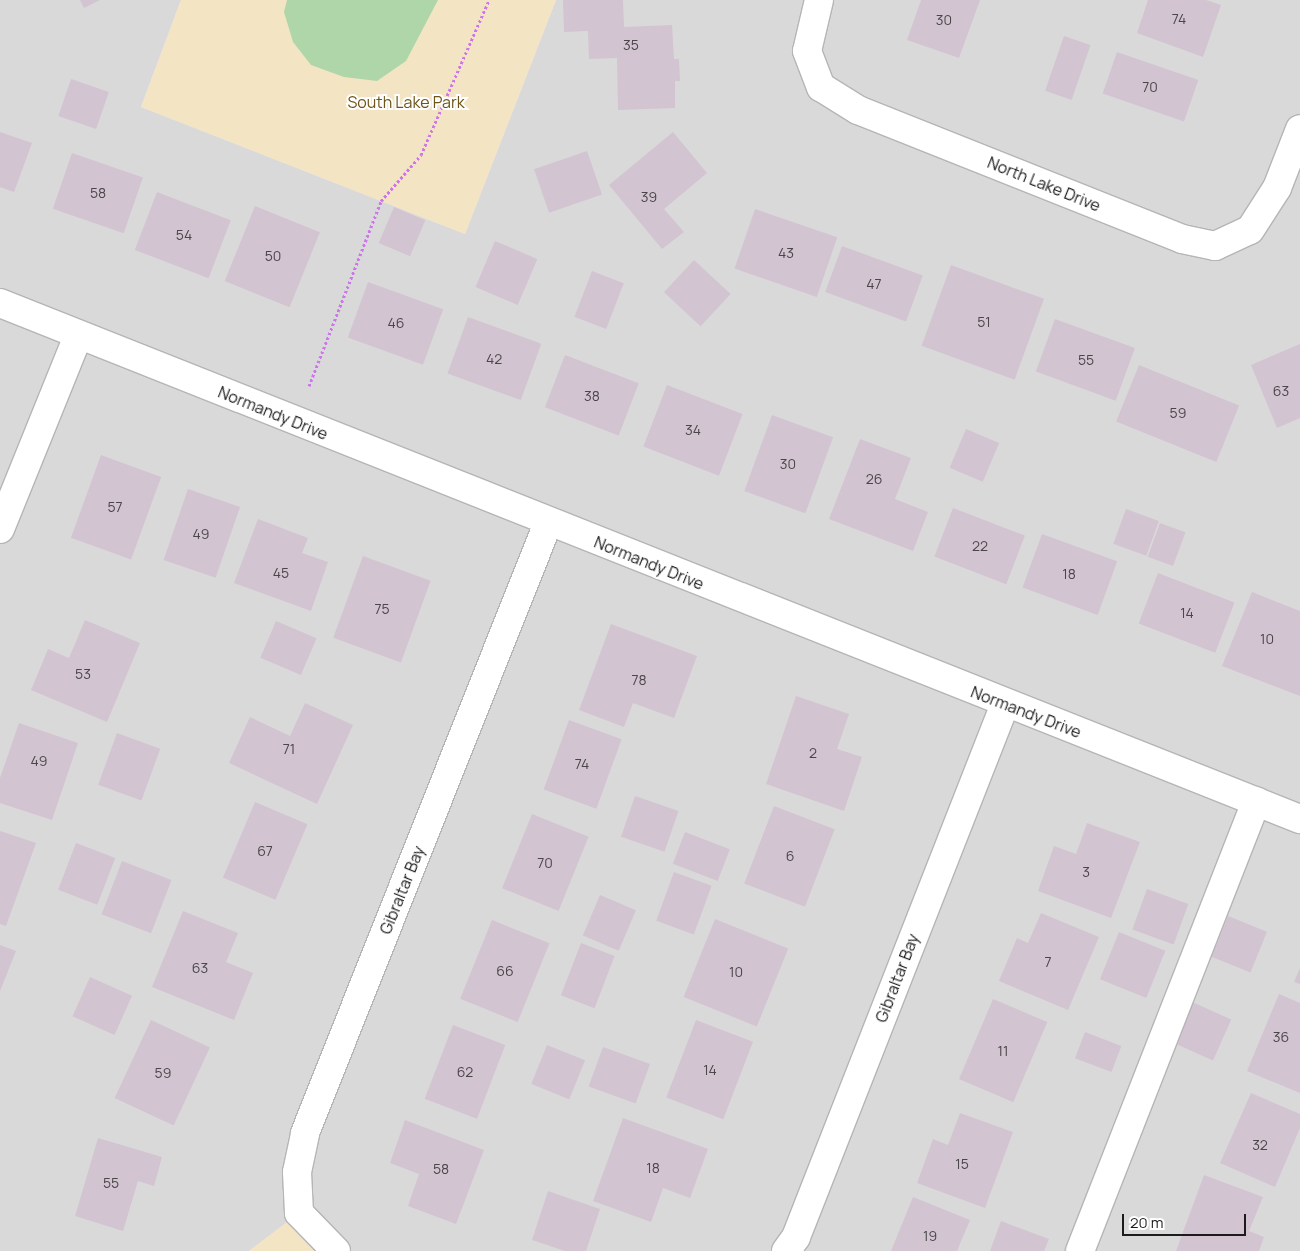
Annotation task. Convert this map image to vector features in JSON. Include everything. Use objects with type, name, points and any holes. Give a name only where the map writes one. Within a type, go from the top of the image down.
[{"type":"street","name":"North Lake Drive","points":[[819,0],[807,51],[821,86],[858,110],[1182,239],[1215,246],[1250,230],[1277,188],[1300,129]]},
{"type":"street","name":"Normandy Drive","points":[[0,303],[78,336],[548,523],[1300,819]]},
{"type":"street","points":[[0,529],[78,336]]},
{"type":"street","name":"Gibraltar Bay","points":[[336,1251],[299,1212],[297,1172],[305,1132],[548,523]]},
{"type":"street","name":"Gibraltar Bay","points":[[786,1251],[796,1237],[1005,704]]},
{"type":"street","points":[[1080,1251],[1256,801]]},
{"type":"path","points":[[295,422],[380,201],[421,155],[489,0]]},
{"type":"shaded area","points":[[0,0],[181,0],[141,107],[465,234],[556,0],[1300,0],[1300,1251],[336,1251],[299,1213],[249,1251],[0,1251]]},
{"type":"shaded area","points":[[287,0],[438,0],[406,61],[377,81],[344,77],[311,65],[293,42],[284,12]]},
{"type":"green space","name":"South Lake Park","points":[[181,0],[556,0],[465,234],[141,107]]},
{"type":"green space","points":[[299,1213],[336,1251],[249,1251]]},
{"type":"building","points":[[80,0],[100,0],[84,8]]},
{"type":"building","points":[[563,0],[623,0],[624,27],[672,25],[674,59],[679,59],[680,81],[675,81],[675,108],[618,110],[617,58],[589,59],[588,31],[564,32]]},
{"type":"building","points":[[921,0],[980,0],[959,58],[907,40]]},
{"type":"building","points":[[1148,0],[1206,0],[1221,5],[1203,57],[1137,33]]},
{"type":"building","points":[[1064,36],[1090,45],[1072,100],[1045,91]]},
{"type":"building","points":[[1117,52],[1198,80],[1184,122],[1103,94]]},
{"type":"building","points":[[71,79],[109,92],[96,129],[58,116]]},
{"type":"building","points":[[0,132],[32,143],[14,192],[0,187]]},
{"type":"building","points":[[673,132],[707,173],[664,209],[684,232],[662,249],[609,185]]},
{"type":"building","points":[[587,151],[602,194],[549,213],[534,169]]},
{"type":"building","points":[[72,153],[143,177],[124,233],[53,209]]},
{"type":"building","points":[[157,192],[231,220],[209,278],[135,250]]},
{"type":"building","points":[[255,206],[320,232],[290,307],[225,281]]},
{"type":"building","points":[[394,207],[425,220],[410,256],[379,243]]},
{"type":"building","points":[[755,209],[837,237],[817,297],[734,269]]},
{"type":"building","points":[[495,241],[537,259],[518,305],[475,287]]},
{"type":"building","points":[[842,246],[923,275],[906,321],[825,292]]},
{"type":"building","points":[[694,260],[731,294],[701,326],[664,292]]},
{"type":"building","points":[[951,265],[1044,299],[1015,380],[922,346]]},
{"type":"building","points":[[592,271],[624,283],[606,329],[574,317]]},
{"type":"building","points":[[368,282],[443,309],[423,365],[348,337]]},
{"type":"building","points":[[468,317],[541,344],[521,400],[447,373]]},
{"type":"building","points":[[1055,319],[1135,348],[1116,401],[1036,372]]},
{"type":"building","points":[[1300,344],[1300,418],[1277,428],[1251,365]]},
{"type":"building","points":[[565,355],[639,383],[619,436],[545,407]]},
{"type":"building","points":[[1139,365],[1239,405],[1216,462],[1116,422]]},
{"type":"building","points":[[667,385],[743,414],[719,476],[643,447]]},
{"type":"building","points":[[772,415],[833,437],[805,513],[744,491]]},
{"type":"building","points":[[966,429],[999,443],[983,482],[950,468]]},
{"type":"building","points":[[860,439],[911,458],[895,499],[928,512],[913,551],[829,519]]},
{"type":"building","points":[[101,455],[161,477],[131,560],[71,538]]},
{"type":"building","points":[[188,489],[240,507],[216,578],[164,560]]},
{"type":"building","points":[[953,508],[1025,536],[1006,584],[934,557]]},
{"type":"building","points":[[1126,509],[1159,521],[1146,556],[1113,544]]},
{"type":"building","points":[[258,519],[308,538],[302,553],[328,562],[311,611],[234,583]]},
{"type":"building","points":[[1160,523],[1185,532],[1173,566],[1148,557]]},
{"type":"building","points":[[1042,534],[1117,561],[1098,615],[1023,588]]},
{"type":"building","points":[[363,556],[431,581],[401,662],[333,638]]},
{"type":"building","points":[[1158,573],[1235,602],[1215,653],[1139,623]]},
{"type":"building","points":[[1252,592],[1300,611],[1300,696],[1222,666]]},
{"type":"building","points":[[85,620],[140,643],[107,722],[31,690],[48,649],[69,658]]},
{"type":"building","points":[[276,621],[317,638],[301,675],[260,658]]},
{"type":"building","points":[[611,624],[697,656],[674,718],[633,703],[624,727],[579,710]]},
{"type":"building","points":[[796,696],[849,714],[837,749],[862,757],[844,811],[766,784]]},
{"type":"building","points":[[305,703],[353,725],[317,804],[229,763],[250,717],[290,736]]},
{"type":"building","points":[[569,720],[622,739],[596,809],[544,790]]},
{"type":"building","points":[[19,723],[78,743],[52,820],[0,803],[0,778]]},
{"type":"building","points":[[117,733],[160,749],[141,800],[98,785]]},
{"type":"building","points":[[635,796],[678,811],[664,852],[621,837]]},
{"type":"building","points":[[255,802],[307,824],[275,900],[223,877]]},
{"type":"building","points":[[774,806],[835,829],[805,907],[744,883]]},
{"type":"building","points":[[532,814],[589,837],[559,911],[502,888]]},
{"type":"building","points":[[1087,823],[1140,842],[1111,918],[1038,891],[1054,846],[1076,854]]},
{"type":"building","points":[[0,831],[36,843],[6,926],[0,924]]},
{"type":"building","points":[[685,832],[730,849],[718,881],[673,864]]},
{"type":"building","points":[[76,843],[115,858],[97,905],[58,890]]},
{"type":"building","points":[[122,861],[171,880],[151,933],[102,914]]},
{"type":"building","points":[[674,872],[712,886],[694,935],[656,921]]},
{"type":"building","points":[[1147,889],[1188,904],[1174,944],[1132,929]]},
{"type":"building","points":[[600,895],[636,910],[619,951],[583,936]]},
{"type":"building","points":[[183,911],[238,933],[226,962],[253,973],[234,1020],[152,987]]},
{"type":"building","points":[[1041,913],[1099,937],[1068,1010],[999,981],[1017,938],[1028,943]]},
{"type":"building","points":[[1228,916],[1267,932],[1250,973],[1212,957]]},
{"type":"building","points":[[715,919],[788,949],[757,1026],[684,997]]},
{"type":"building","points":[[492,920],[549,943],[518,1022],[460,999]]},
{"type":"building","points":[[1119,932],[1165,951],[1146,998],[1100,979]]},
{"type":"building","points":[[581,943],[615,956],[595,1008],[561,995]]},
{"type":"building","points":[[0,945],[16,951],[0,991]]},
{"type":"building","points":[[1300,968],[1300,984],[1294,982]]},
{"type":"building","points":[[90,977],[132,996],[115,1035],[73,1016]]},
{"type":"building","points":[[1279,994],[1300,1003],[1300,1093],[1247,1071]]},
{"type":"building","points":[[993,999],[1047,1022],[1013,1102],[959,1079]]},
{"type":"building","points":[[1192,1002],[1231,1019],[1213,1061],[1174,1043]]},
{"type":"building","points":[[151,1020],[210,1047],[174,1125],[115,1098]]},
{"type":"building","points":[[696,1020],[753,1042],[723,1119],[666,1097]]},
{"type":"building","points":[[453,1025],[505,1045],[477,1119],[425,1099]]},
{"type":"building","points":[[1085,1032],[1121,1046],[1111,1072],[1075,1058]]},
{"type":"building","points":[[547,1045],[585,1060],[569,1099],[531,1084]]},
{"type":"building","points":[[603,1047],[650,1064],[636,1104],[589,1086]]},
{"type":"building","points":[[1251,1093],[1300,1114],[1300,1128],[1275,1187],[1220,1163]]},
{"type":"building","points":[[960,1113],[1013,1132],[985,1208],[917,1183],[933,1139],[948,1145]]},
{"type":"building","points":[[623,1118],[708,1149],[690,1198],[663,1188],[651,1222],[593,1201]]},
{"type":"building","points":[[405,1120],[484,1150],[456,1224],[408,1206],[419,1174],[390,1163]]},
{"type":"building","points":[[98,1138],[162,1157],[154,1186],[138,1181],[123,1231],[75,1216]]},
{"type":"building","points":[[1204,1175],[1263,1197],[1249,1231],[1264,1237],[1259,1251],[1176,1251]]},
{"type":"building","points":[[548,1191],[600,1209],[586,1251],[565,1251],[532,1240]]},
{"type":"building","points":[[913,1197],[970,1220],[957,1251],[891,1251]]},
{"type":"building","points":[[1001,1221],[1049,1239],[1044,1251],[990,1251]]}]
